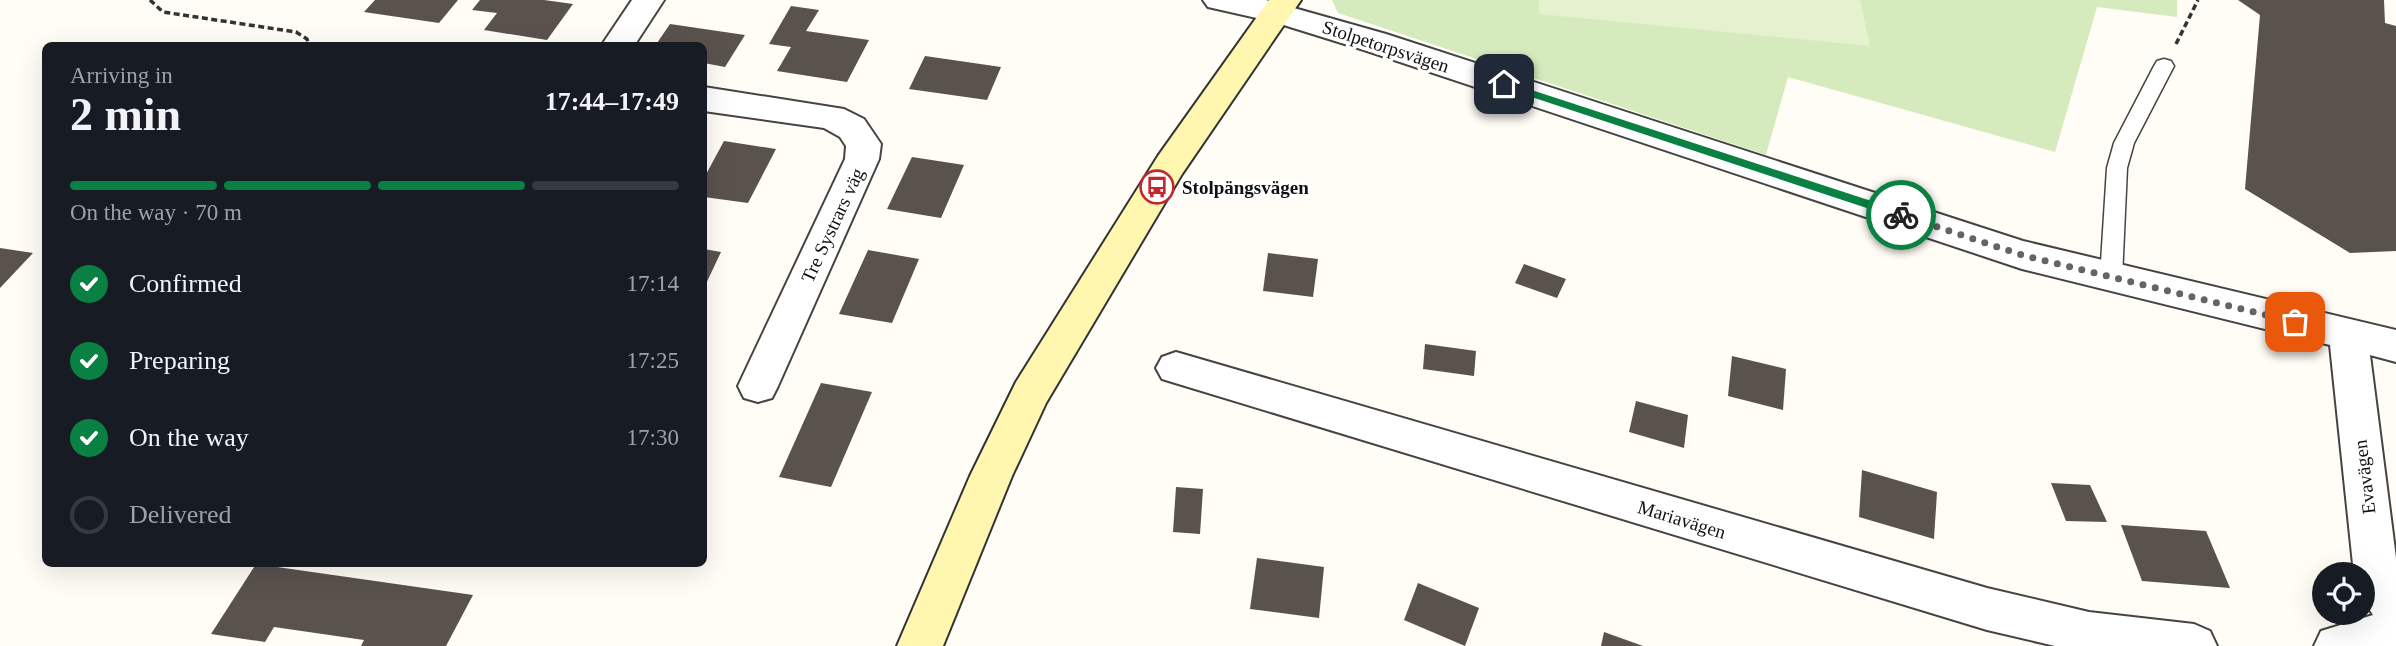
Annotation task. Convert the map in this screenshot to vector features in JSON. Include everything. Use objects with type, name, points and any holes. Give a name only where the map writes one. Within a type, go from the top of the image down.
[{"type":"main road","points":[[920,646],[991,476],[1030,394],[1170,165],[1282,6]]},
{"type":"street","points":[[621,42],[648,0]]},
{"type":"street","name":"Stolpetorpsvägen","points":[[1219,0],[1282,6],[1375,41],[2022,255],[2396,346]]},
{"type":"street","name":"Tre Systrars väg","points":[[707,99],[832,117],[852,128],[864,144],[862,159],[758,386]]},
{"type":"street","name":"Evavägen","points":[[2348,335],[2377,582],[2396,613]]},
{"type":"street","name":"Mariavägen","points":[[1176,368],[1987,610],[2089,633],[2194,646]]},
{"type":"street","points":[[2337,646],[2396,629]]},
{"type":"lane","points":[[2111,278],[2117,168],[2124,143],[2164,66]]},
{"type":"path","points":[[150,0],[163,12],[296,32],[307,38],[308,42]]},
{"type":"path","points":[[2164,66],[2198,0]]},
{"type":"green space","points":[[1332,0],[2177,0],[2177,17],[2097,7],[2055,152],[1788,77],[1766,155],[1338,13]]},
{"type":"green space","points":[[1539,0],[1860,0],[1870,46],[1539,14]]},
{"type":"building","points":[[375,0],[458,0],[439,23],[364,12]]},
{"type":"building","points":[[480,0],[544,0],[573,4],[547,40],[484,30],[497,13],[472,10]]},
{"type":"building","points":[[2238,0],[2384,0],[2385,23],[2396,26],[2396,251],[2350,253],[2245,189],[2260,15]]},
{"type":"building","points":[[791,6],[819,10],[806,31],[869,40],[847,82],[777,71],[791,47],[769,44]]},
{"type":"building","points":[[670,24],[745,35],[725,67],[707,64],[707,42],[658,42]]},
{"type":"building","points":[[925,56],[1001,67],[987,100],[909,89]]},
{"type":"building","points":[[724,141],[776,149],[748,203],[707,197],[707,172]]},
{"type":"building","points":[[912,157],[964,165],[941,218],[887,209]]},
{"type":"building","points":[[0,248],[33,253],[0,288]]},
{"type":"building","points":[[707,250],[721,252],[707,282]]},
{"type":"building","points":[[868,250],[919,259],[892,323],[839,314]]},
{"type":"building","points":[[1268,253],[1318,259],[1313,297],[1263,291]]},
{"type":"building","points":[[1524,264],[1566,279],[1557,298],[1515,283]]},
{"type":"building","points":[[1425,344],[1476,351],[1474,376],[1423,369]]},
{"type":"building","points":[[1732,356],[1786,369],[1783,410],[1728,396]]},
{"type":"building","points":[[821,383],[872,392],[831,487],[779,477]]},
{"type":"building","points":[[1636,401],[1688,415],[1684,448],[1629,432]]},
{"type":"building","points":[[1862,470],[1937,492],[1934,539],[1859,517]]},
{"type":"building","points":[[2051,483],[2090,485],[2107,522],[2066,521]]},
{"type":"building","points":[[1176,487],[1203,489],[1200,534],[1173,532]]},
{"type":"building","points":[[2121,525],[2206,531],[2230,588],[2142,581]]},
{"type":"building","points":[[1257,558],[1324,567],[1319,618],[1250,609]]},
{"type":"building","points":[[254,567],[277,567],[473,595],[446,646],[361,646],[364,640],[274,627],[265,642],[211,634]]},
{"type":"building","points":[[1418,583],[1479,608],[1465,646],[1404,620]]},
{"type":"building","points":[[1604,632],[1643,646],[1601,646]]},
{"type":"way so far","points":[[1901,215],[2022,255],[2295,322]]},
{"type":"place","name":"Stolpängsvägen","points":[[1157,187]]},
{"type":"route","points":[[1504,84],[1901,215]]}]
